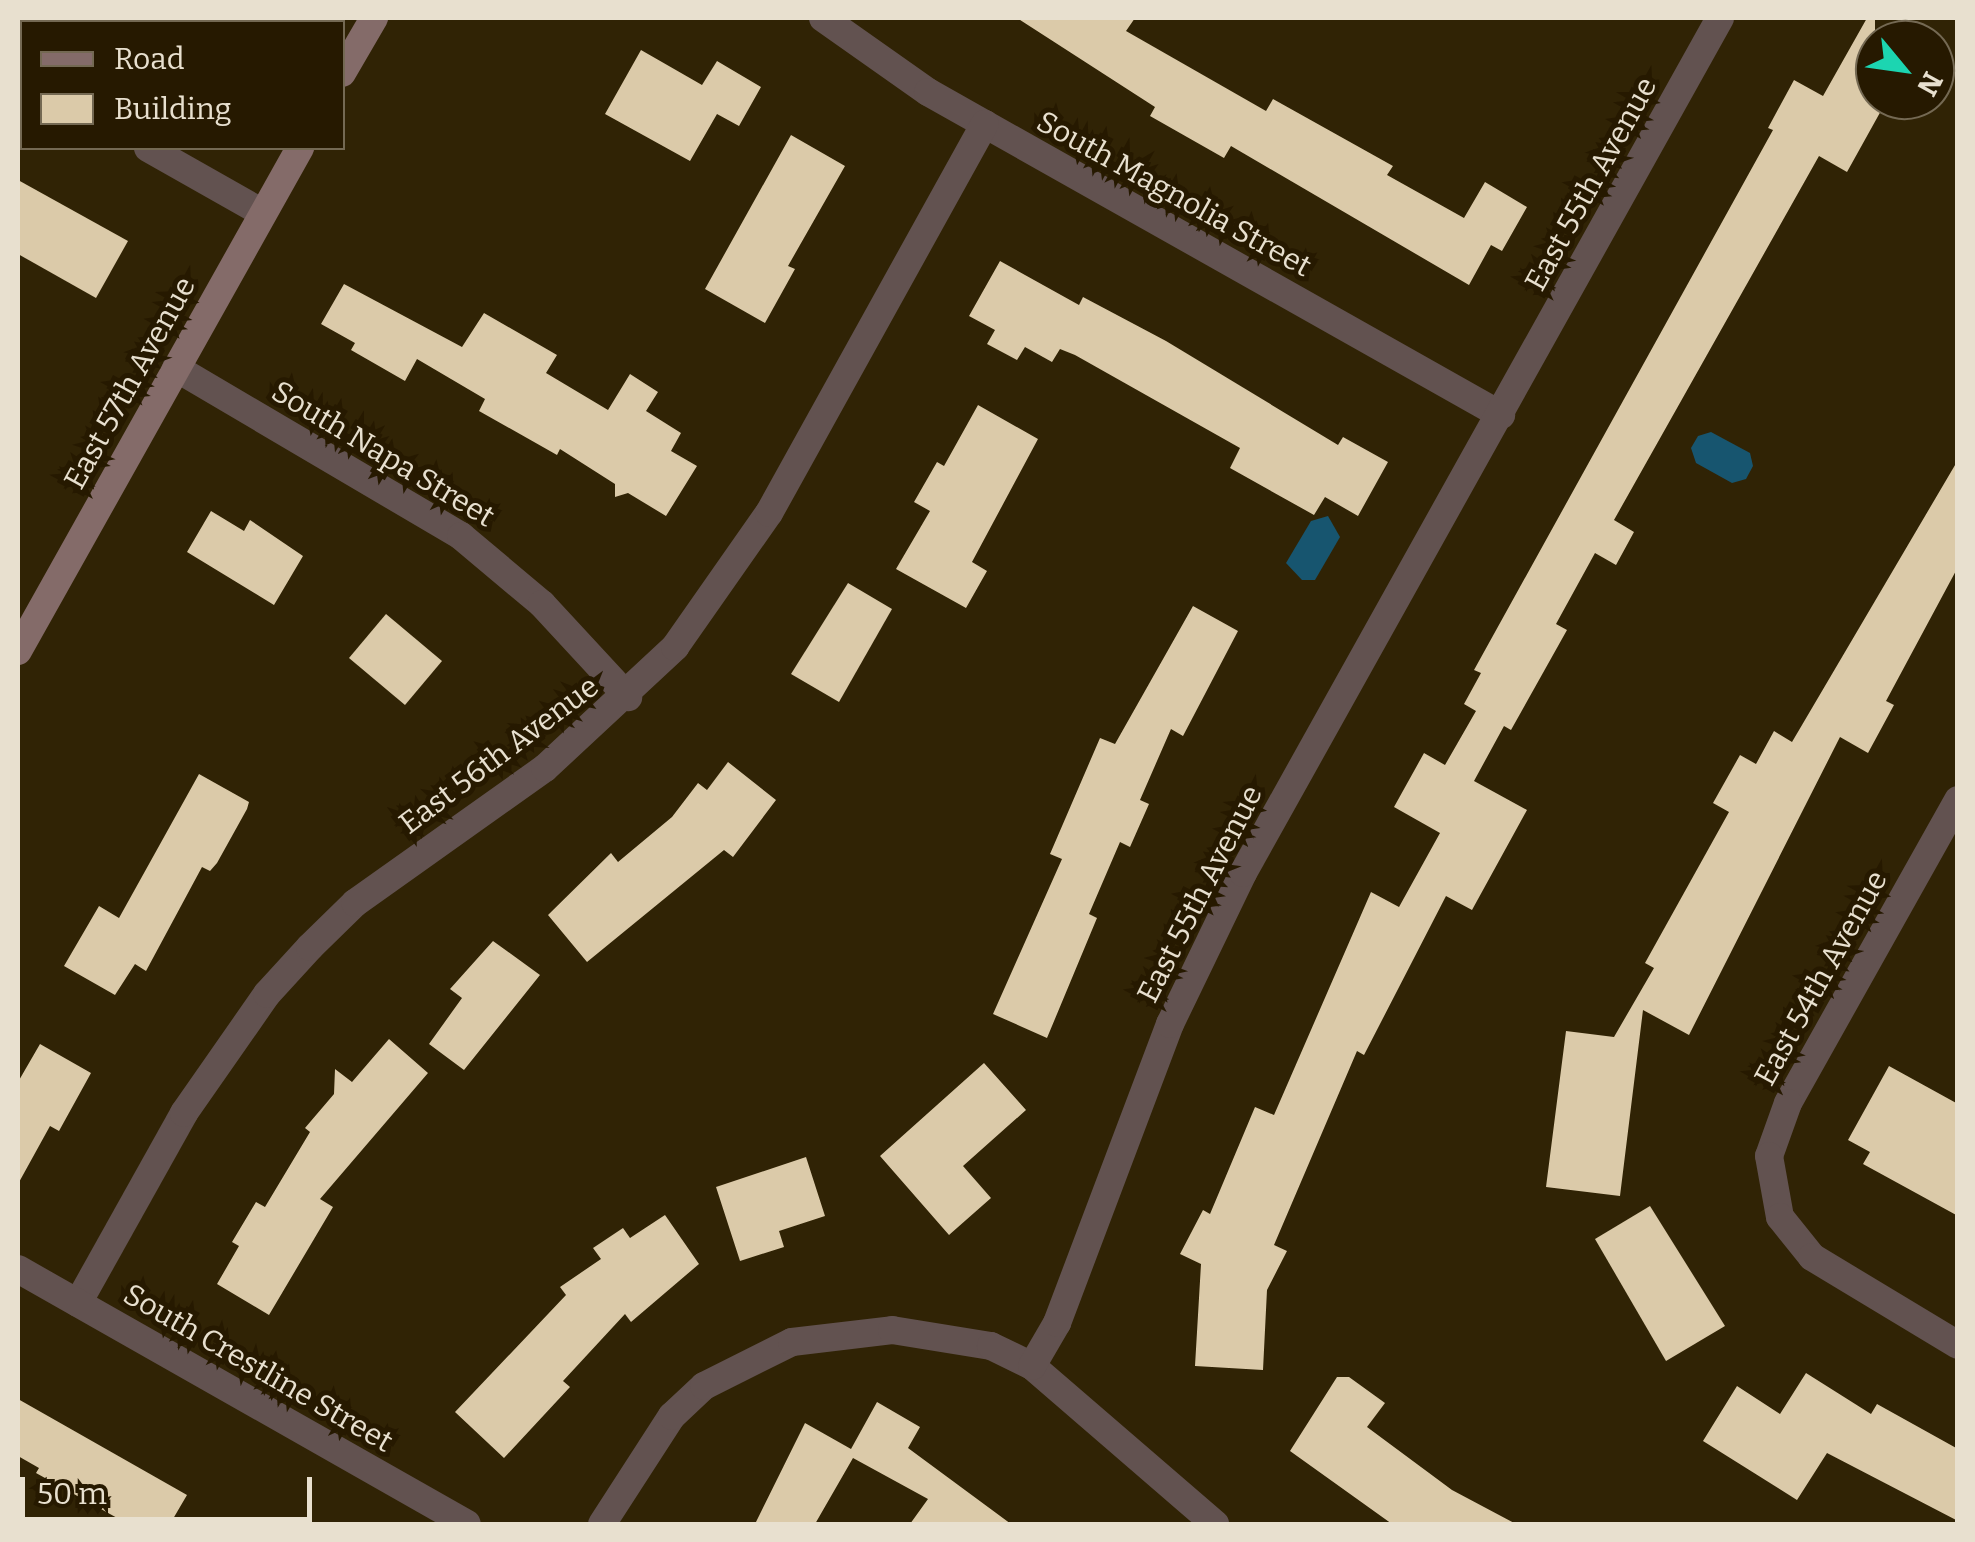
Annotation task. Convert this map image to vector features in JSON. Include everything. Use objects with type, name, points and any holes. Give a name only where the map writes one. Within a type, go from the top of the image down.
[{"type":"main road","points":[[345,67],[374,18]]},
{"type":"main road","name":"East 57th Avenue","points":[[18,651],[299,150]]},
{"type":"street","name":"South Magnolia Street","points":[[823,18],[985,124],[1501,415]]},
{"type":"street","name":"East 55th Avenue","points":[[1032,1366],[1056,1323],[1137,1104],[1219,922],[1720,18]]},
{"type":"street","name":"East 56th Avenue","points":[[78,1303],[184,1113],[300,958],[355,903],[545,768],[628,697],[707,605],[768,513],[985,124]]},
{"type":"street","points":[[152,150],[263,213]]},
{"type":"street","name":"South Napa Street","points":[[176,368],[461,536],[542,604],[628,697]]},
{"type":"street","name":"East 54th Avenue","points":[[1958,800],[1788,1103],[1769,1156],[1773,1196],[1780,1217],[1812,1258],[1958,1345]]},
{"type":"street","name":"South Crestline Street","points":[[18,1269],[466,1524]]},
{"type":"street","points":[[602,1524],[672,1416],[704,1386],[792,1342],[892,1330],[992,1346],[1032,1366],[1216,1524]]},
{"type":"water","points":[[1711,432],[1750,453],[1753,466],[1746,479],[1732,483],[1696,463],[1691,448],[1698,436]]},
{"type":"water","points":[[1328,516],[1340,537],[1315,580],[1302,580],[1286,563],[1311,521]]},
{"type":"building","points":[[1017,18],[1135,18],[1126,31],[1266,111],[1273,99],[1393,166],[1387,175],[1464,218],[1485,182],[1527,207],[1502,251],[1491,245],[1469,285],[1231,146],[1224,158],[1150,116],[1155,107]]},
{"type":"building","points":[[1855,39],[1855,120],[1876,120],[1847,172],[1819,156],[1614,520],[1634,532],[1616,565],[1595,553],[1556,624],[1567,630],[1511,730],[1504,726],[1474,781],[1527,810],[1472,910],[1446,896],[1364,1055],[1357,1051],[1274,1245],[1287,1251],[1267,1290],[1263,1370],[1195,1366],[1201,1264],[1180,1254],[1203,1210],[1210,1214],[1255,1107],[1274,1115],[1371,892],[1399,907],[1440,833],[1394,807],[1424,753],[1445,765],[1476,711],[1464,704],[1481,673],[1474,670],[1773,130],[1768,128],[1794,80],[1823,96]]},
{"type":"building","points":[[641,50],[702,85],[717,61],[761,87],[739,126],[717,114],[690,161],[605,114]]},
{"type":"building","points":[[791,135],[845,166],[788,266],[795,269],[765,323],[705,289]]},
{"type":"building","points":[[18,180],[128,241],[96,298],[18,254]]},
{"type":"building","points":[[1000,261],[1079,305],[1083,297],[1166,341],[1338,445],[1343,437],[1388,462],[1358,516],[1325,497],[1314,515],[1230,468],[1240,448],[1075,355],[1060,349],[1052,362],[1025,347],[1017,360],[987,344],[995,330],[969,316]]},
{"type":"building","points":[[344,284],[462,347],[484,313],[557,355],[546,373],[608,410],[630,374],[658,392],[646,411],[681,433],[671,451],[697,466],[666,516],[628,493],[615,497],[615,484],[560,449],[557,455],[479,411],[485,399],[417,359],[405,381],[351,350],[355,343],[321,324]]},
{"type":"building","points":[[978,405],[1038,439],[972,562],[987,571],[966,608],[896,569],[930,511],[914,502],[937,462],[944,466]]},
{"type":"building","points":[[1958,460],[1958,567],[1886,701],[1894,705],[1868,753],[1840,737],[1689,1035],[1643,1010],[1620,1196],[1546,1187],[1566,1031],[1614,1037],[1654,968],[1645,963],[1729,812],[1713,803],[1740,755],[1756,764],[1774,731],[1792,742]]},
{"type":"building","points":[[211,511],[244,531],[250,520],[303,556],[274,605],[187,552]]},
{"type":"building","points":[[848,583],[892,609],[839,702],[791,674]]},
{"type":"building","points":[[1193,606],[1238,631],[1183,736],[1171,729],[1140,800],[1149,804],[1130,847],[1120,842],[1089,914],[1097,918],[1047,1038],[993,1014],[1062,859],[1050,854],[1100,738],[1115,744]]},
{"type":"building","points":[[386,614],[442,661],[405,705],[349,658]]},
{"type":"building","points":[[728,762],[776,800],[733,857],[724,850],[587,962],[548,915],[611,853],[618,862],[672,817],[698,783],[707,790]]},
{"type":"building","points":[[199,774],[249,802],[247,809],[217,863],[210,871],[202,867],[146,971],[135,964],[115,995],[64,966],[99,906],[119,918]]},
{"type":"building","points":[[493,941],[540,975],[464,1070],[429,1044],[462,998],[450,989]]},
{"type":"building","points":[[389,1039],[428,1073],[320,1199],[333,1207],[269,1315],[217,1284],[239,1246],[232,1242],[256,1202],[265,1207],[310,1132],[305,1128],[334,1094],[335,1069],[352,1082]]},
{"type":"building","points":[[40,1044],[91,1073],[59,1131],[50,1126],[18,1184],[18,1082]]},
{"type":"building","points":[[984,1063],[1026,1110],[963,1166],[991,1198],[949,1235],[880,1156]]},
{"type":"building","points":[[1889,1066],[1958,1104],[1958,1216],[1863,1164],[1870,1152],[1848,1140]]},
{"type":"building","points":[[806,1157],[825,1216],[779,1231],[784,1247],[740,1261],[716,1187]]},
{"type":"building","points":[[1650,1206],[1725,1326],[1666,1361],[1595,1239]]},
{"type":"building","points":[[665,1215],[699,1264],[631,1322],[625,1314],[563,1381],[570,1387],[504,1458],[455,1412],[566,1295],[560,1287],[601,1259],[593,1248],[623,1228],[630,1238]]},
{"type":"building","points":[[1806,1373],[1871,1414],[1877,1404],[1958,1449],[1958,1521],[1827,1453],[1797,1500],[1703,1441],[1737,1386],[1780,1414]]},
{"type":"building","points":[[1337,1377],[1349,1377],[1385,1403],[1367,1427],[1452,1490],[1516,1524],[1392,1524],[1290,1451]]},
{"type":"building","points":[[18,1399],[187,1495],[170,1524],[128,1524],[36,1473],[39,1468],[18,1456]]},
{"type":"building","points":[[877,1402],[920,1427],[908,1448],[1011,1524],[910,1524],[928,1499],[853,1458],[815,1524],[755,1524],[805,1423],[851,1449]]}]
